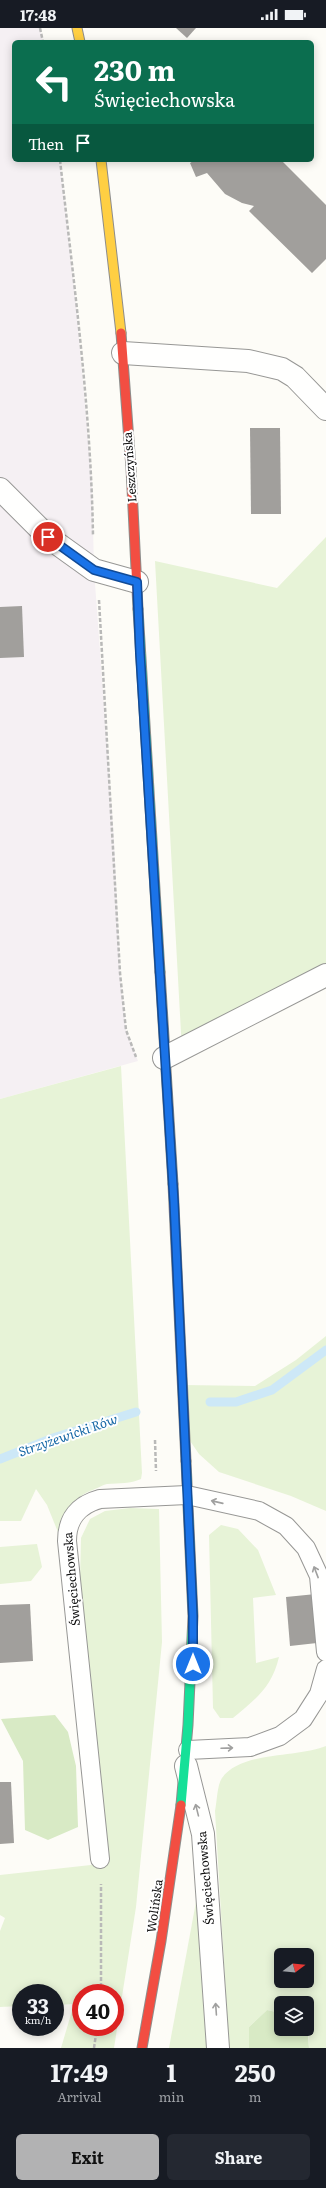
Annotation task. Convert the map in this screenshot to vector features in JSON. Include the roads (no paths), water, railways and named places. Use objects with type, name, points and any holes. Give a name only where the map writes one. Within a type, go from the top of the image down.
[{"type":"street","points":[[77,28],[80,40]]},
{"type":"street","name":"Leszczyńska","points":[[100,162],[108,216],[123,353],[137,582]]},
{"type":"street","points":[[123,353],[248,361],[282,369],[295,377],[326,408]]},
{"type":"street","points":[[0,489],[48,537],[94,570],[137,582]]},
{"type":"street","name":"Święciechowska","points":[[137,582],[164,1058],[174,1202],[193,1616],[192,1680],[187,1758],[203,1834],[218,2048]]},
{"type":"street","points":[[164,1058],[326,975]]},
{"type":"street","name":"Wolińska","points":[[142,2048],[164,1934],[187,1758]]},
{"type":"lane","name":"Święciechowska","points":[[100,1859],[67,1529],[79,1508],[89,1502],[100,1499],[187,1495]]},
{"type":"lane","points":[[187,1495],[259,1511],[286,1526],[306,1548],[319,1576],[326,1652]]},
{"type":"lane","points":[[187,1758],[250,1747],[280,1736],[303,1719],[319,1694],[326,1669]]},
{"type":"waterway","name":"Strzyżewicki Rów","points":[[210,1402],[236,1402],[272,1390],[326,1350]]},
{"type":"waterway","name":"Strzyżewicki Rów","points":[[0,1459],[53,1438],[136,1412]]}]
